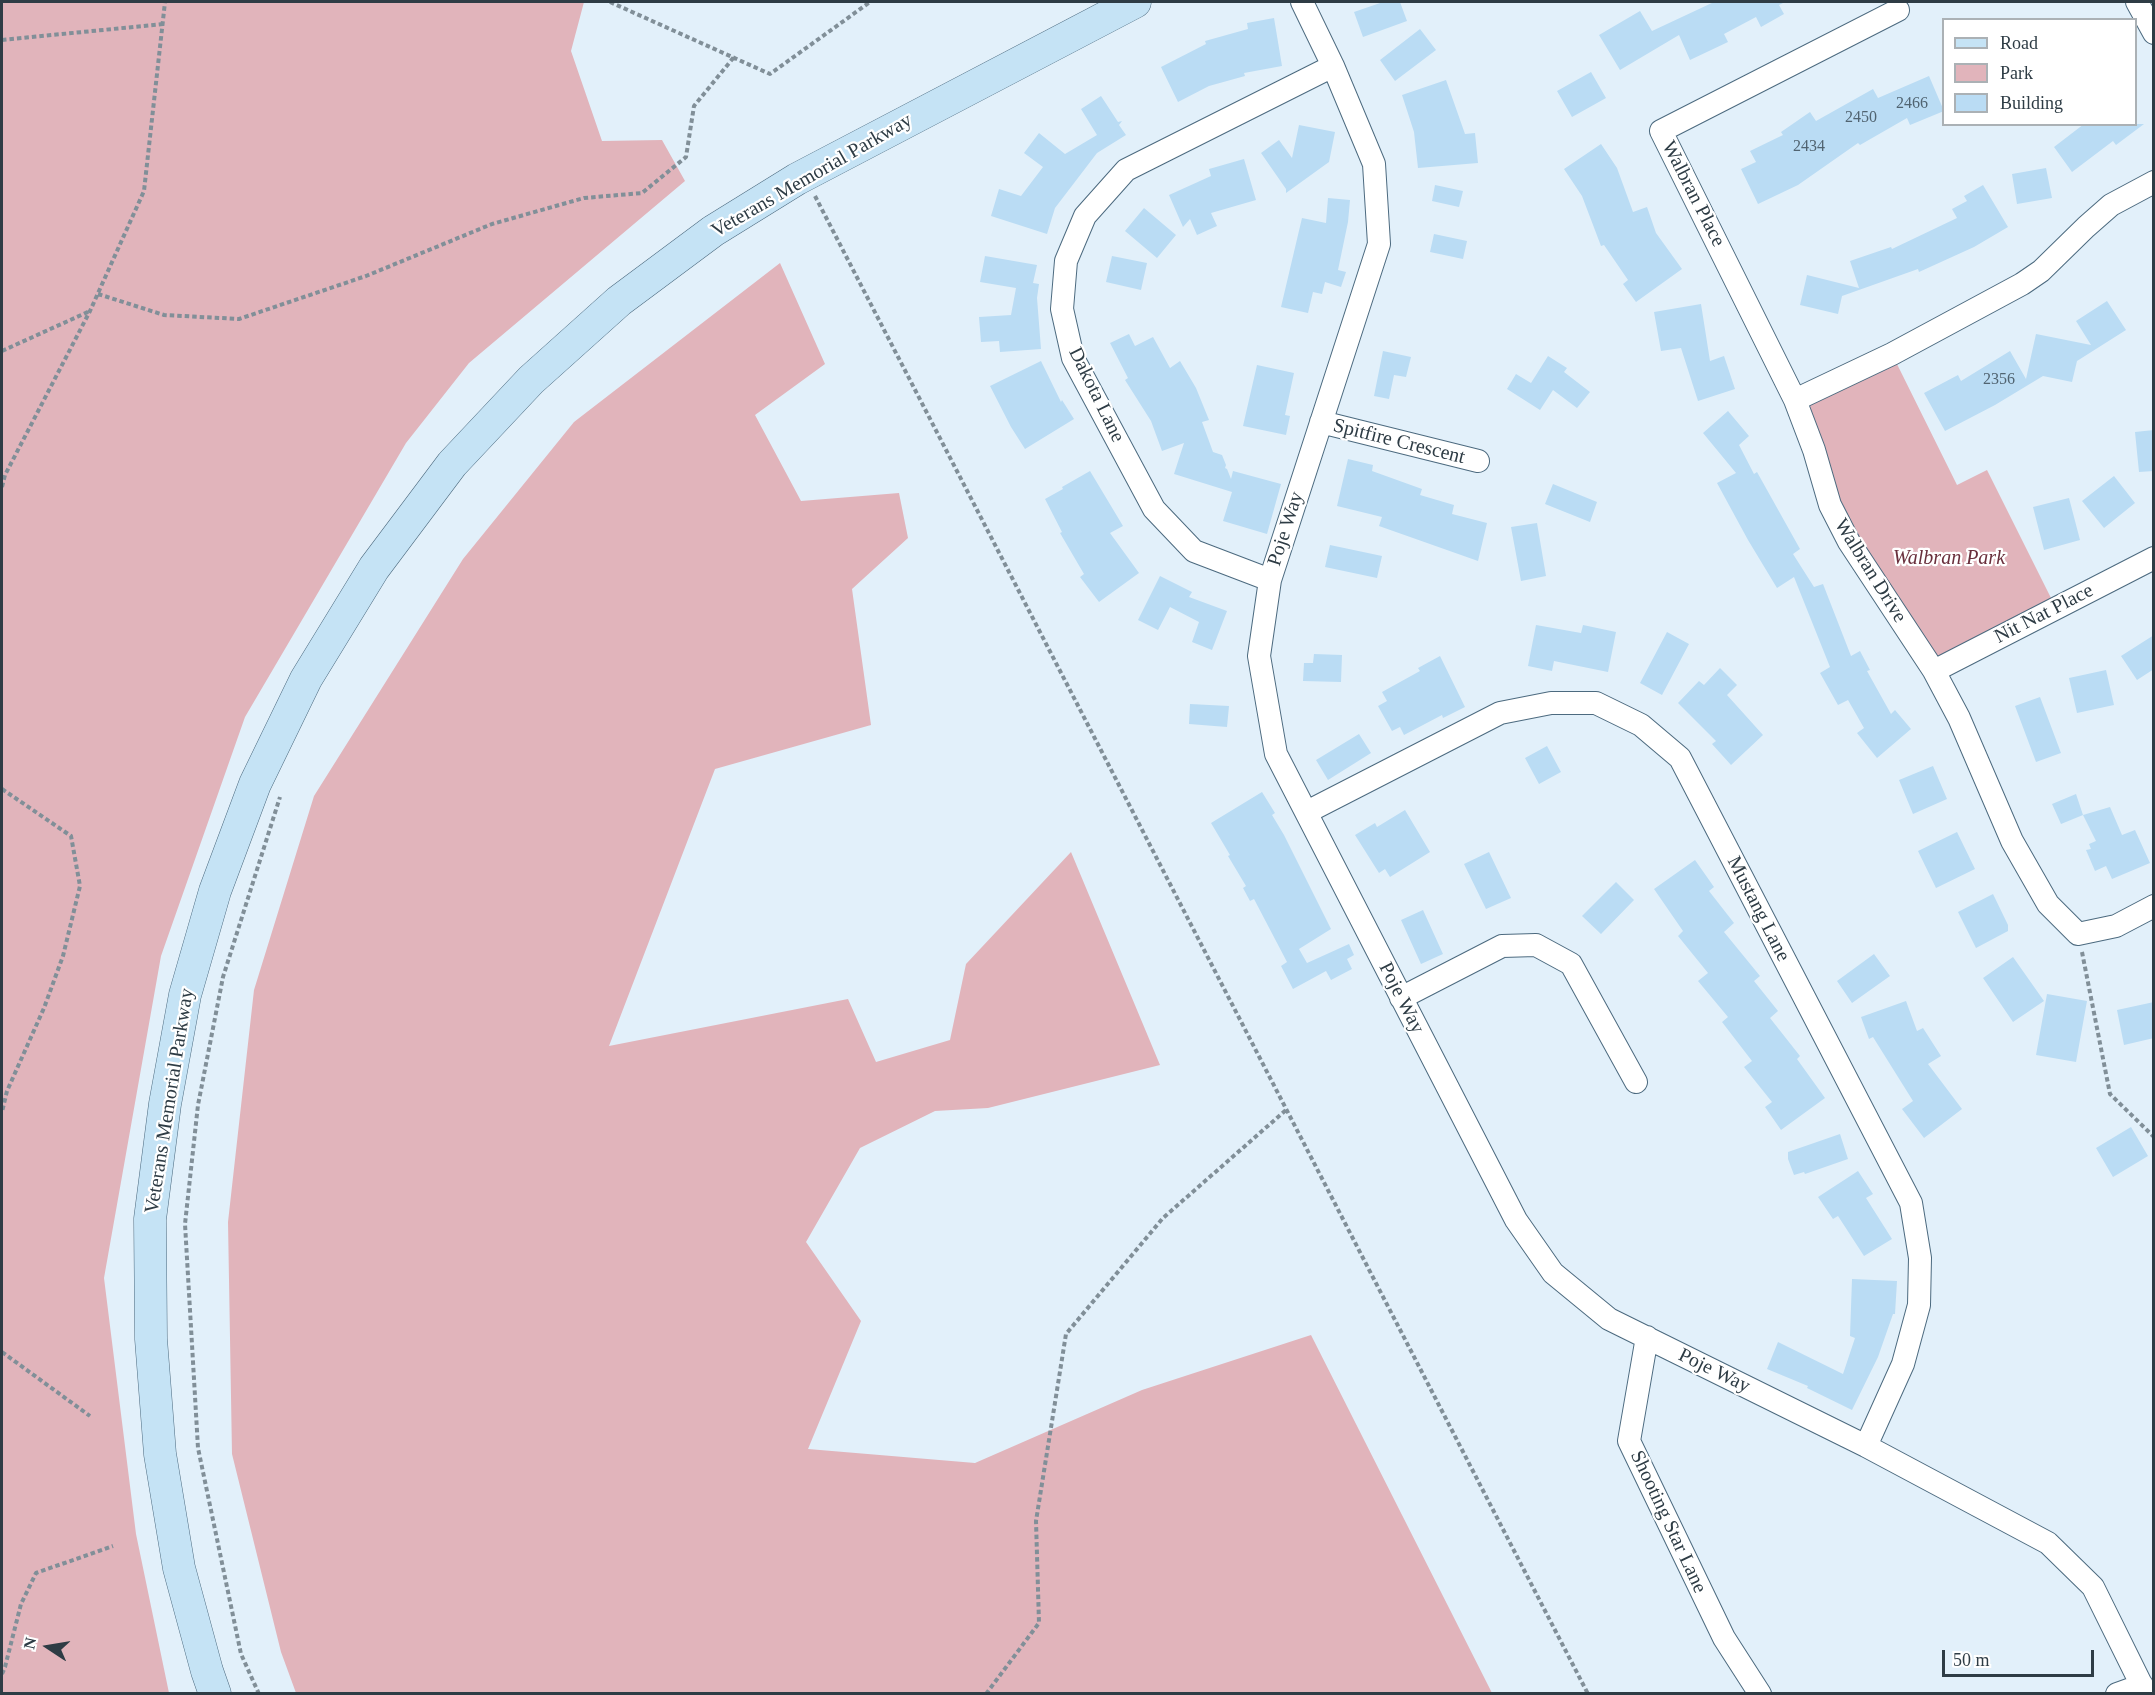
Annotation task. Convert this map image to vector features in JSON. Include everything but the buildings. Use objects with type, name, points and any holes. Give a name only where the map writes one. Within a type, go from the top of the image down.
[{"type":"main road","name":"Veterans Memorial Parkway","points":[[215,1694],[179,1568],[160,1454],[151,1339],[150,1219],[165,1104],[185,995],[215,891],[255,784],[306,679],[374,568],[452,464],[531,380],[619,301],[713,231],[798,179],[1135,2]]},
{"type":"street","name":"Poje Way","points":[[1302,2],[1333,66],[1374,164],[1379,244],[1270,580],[1259,656],[1276,754],[1516,1220],[1553,1273],[1608,1318],[1866,1446],[2048,1543],[2093,1587],[2144,1689]]},
{"type":"street","points":[[2137,2],[2154,33]]},
{"type":"street","name":"Walbran Place","points":[[1795,400],[1661,131],[1898,10]]},
{"type":"street","name":"Dakota Lane","points":[[1270,580],[1194,551],[1154,509],[1073,358],[1062,309],[1066,261],[1085,216],[1126,170],[1333,66]]},
{"type":"street","points":[[1795,400],[1892,354],[2022,285],[2041,271],[2111,205],[2154,182]]},
{"type":"street","name":"Walbran Drive","points":[[1795,400],[1814,450],[1830,506],[1849,542],[1934,671],[1959,718],[2012,841],[2048,904],[2078,934]]},
{"type":"street","name":"Spitfire Crescent","points":[[1321,422],[1478,461]]},
{"type":"street","name":"Nit Nat Place","points":[[1934,671],[2154,558]]},
{"type":"street","name":"Mustang Lane","points":[[1306,812],[1500,713],[1551,703],[1596,703],[1641,725],[1680,758],[1911,1203],[1920,1258],[1919,1305],[1903,1364],[1866,1446]]},
{"type":"street","points":[[2078,934],[2116,926],[2154,906]]},
{"type":"street","points":[[1401,998],[1502,946],[1536,945],[1571,964],[1636,1082]]},
{"type":"street","name":"Shooting Star Lane","points":[[1647,1337],[1629,1441],[1724,1638],[1760,1694]]},
{"type":"street","points":[[2117,1694],[2144,1689]]},
{"type":"path","points":[[2,487],[5,476],[90,311],[144,191],[165,2]]},
{"type":"path","points":[[610,2],[770,74],[870,2]]},
{"type":"path","points":[[2,40],[163,24]]},
{"type":"path","points":[[98,294],[164,315],[239,319],[366,276],[492,224],[584,198],[642,193],[686,157],[694,106],[734,57]]},
{"type":"path","points":[[813,193],[1588,1694]]},
{"type":"path","points":[[2,351],[90,311]]},
{"type":"path","points":[[2,789],[71,836],[80,886],[63,956],[44,1008],[7,1090],[2,1113]]},
{"type":"path","points":[[259,1694],[242,1654],[198,1448],[185,1224],[198,1106],[223,977],[280,796]]},
{"type":"path","points":[[2078,934],[2110,1094],[2154,1137]]},
{"type":"path","points":[[986,1694],[1039,1623],[1036,1521],[1066,1334],[1163,1218],[1286,1110]]},
{"type":"path","points":[[2,1352],[90,1416]]},
{"type":"path","points":[[2,1674],[21,1604],[36,1573],[113,1546]]},
{"type":"green space","points":[[2,2],[584,2],[571,51],[602,141],[662,140],[685,181],[469,363],[406,443],[245,717],[161,956],[104,1278],[136,1534],[169,1693],[2,1693]]},
{"type":"green space","points":[[780,263],[825,364],[755,415],[801,501],[899,493],[908,538],[852,589],[871,725],[715,769],[609,1046],[848,999],[876,1062],[950,1040],[966,964],[1071,852],[1160,1065],[988,1108],[935,1111],[860,1148],[806,1242],[861,1321],[808,1449],[975,1463],[1142,1390],[1311,1335],[1492,1693],[296,1693],[281,1652],[232,1454],[228,1222],[254,990],[314,796],[463,559],[574,422]]},
{"type":"green space","name":"Walbran Park","points":[[1892,354],[1957,485],[1987,470],[2056,608],[1934,671],[1849,542],[1795,400]]}]
